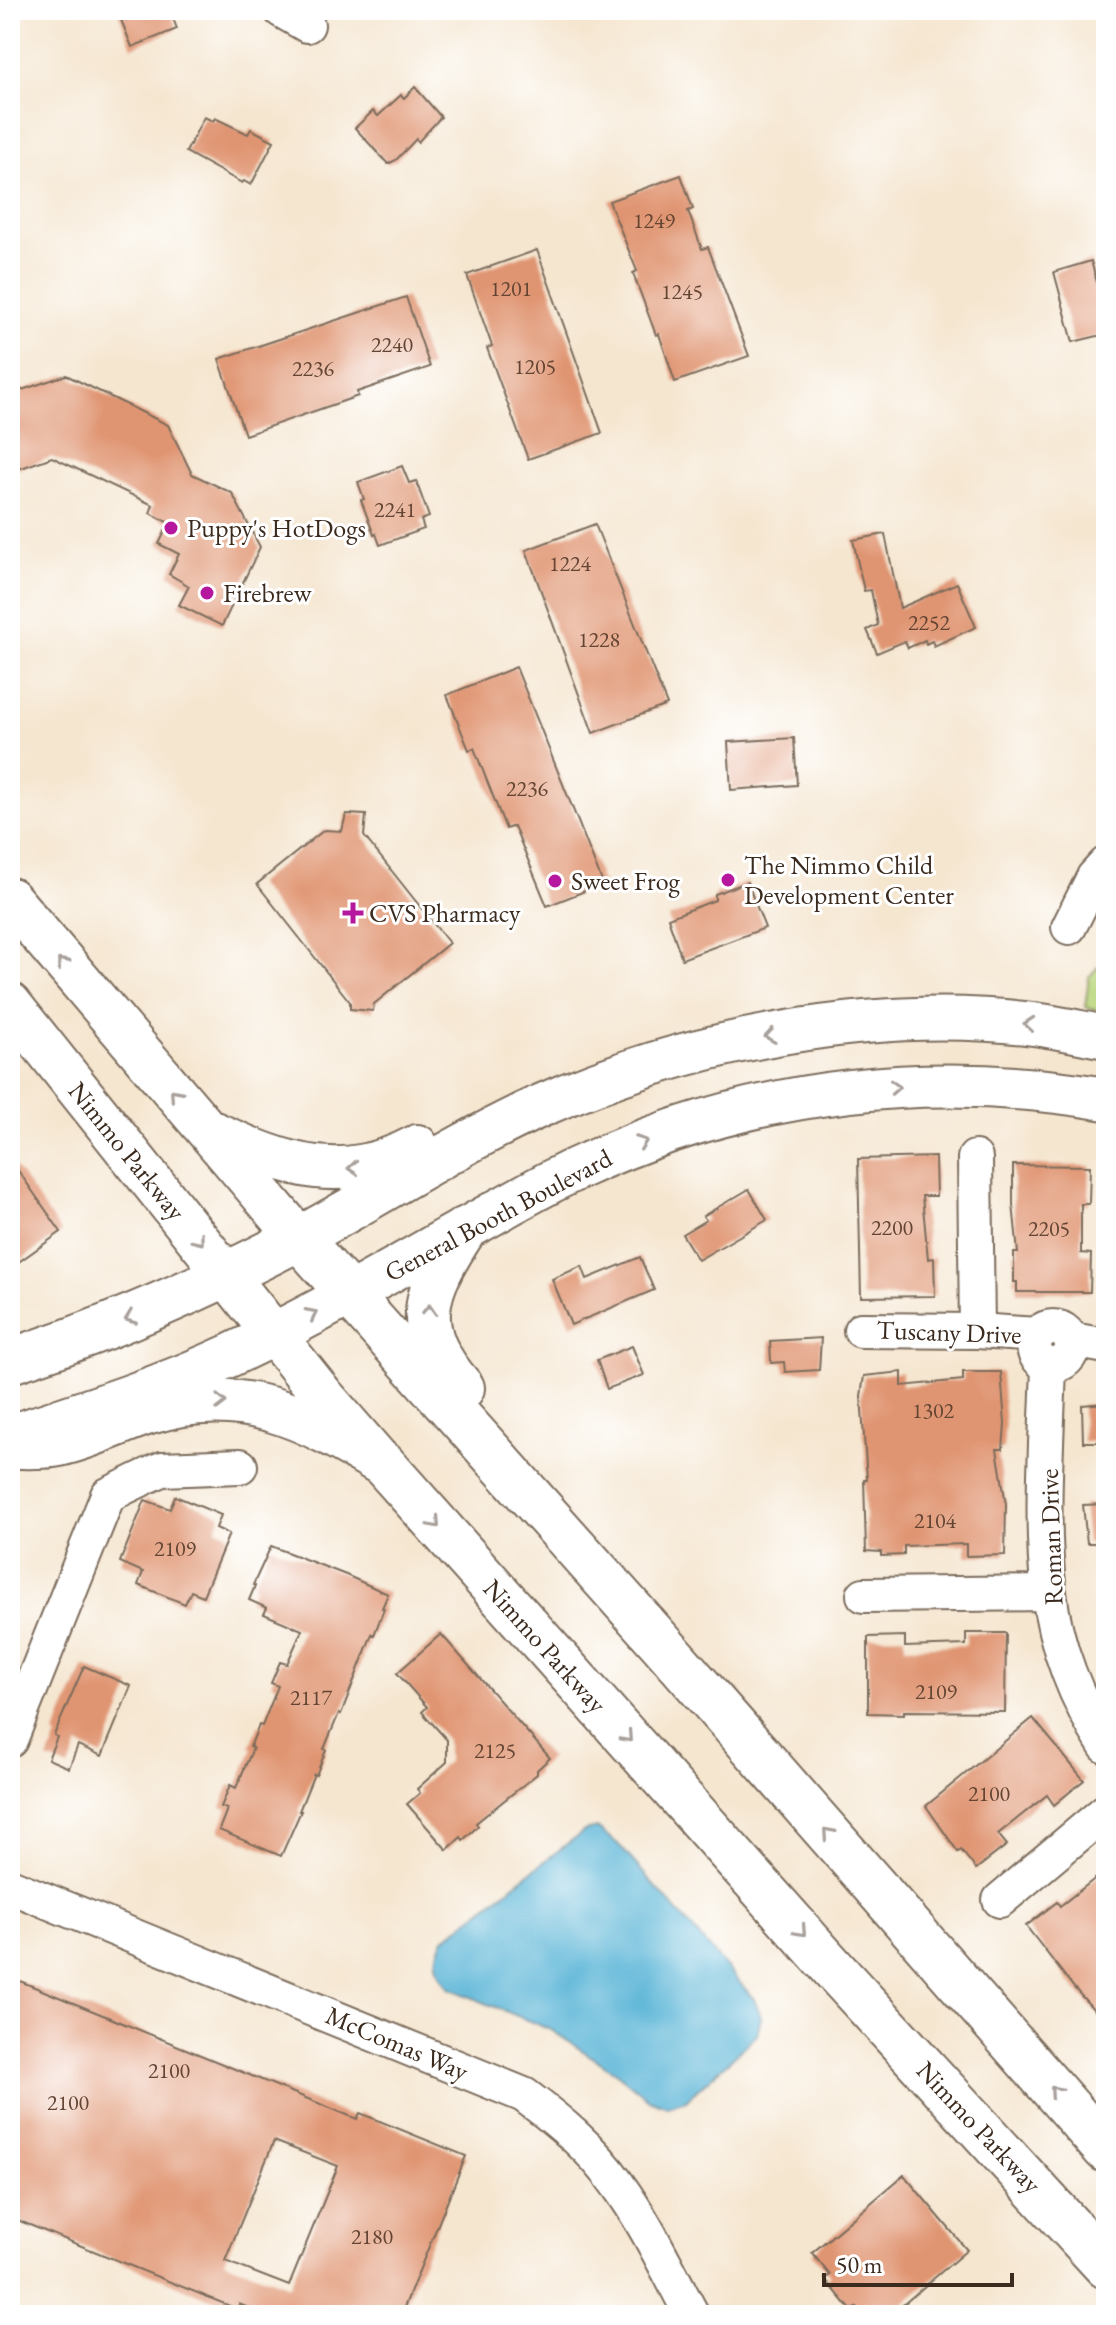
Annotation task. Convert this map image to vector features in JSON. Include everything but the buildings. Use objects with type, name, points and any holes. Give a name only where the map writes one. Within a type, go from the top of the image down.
[{"type":"highway","points":[[464,1230],[442,1263],[431,1288],[427,1310],[429,1335],[437,1355],[451,1376],[599,1543],[662,1644]]},
{"type":"highway","points":[[10,1361],[134,1317],[299,1238],[662,1644],[1106,2150]]},
{"type":"highway","points":[[10,1446],[55,1445],[169,1406],[205,1402],[243,1403],[273,1408],[301,1418],[383,1464]]},
{"type":"highway","name":"Nimmo Parkway","points":[[383,1464],[839,1975],[1106,2266]]},
{"type":"main road","points":[[10,899],[299,1238],[503,1124],[598,1081],[754,1038],[850,1023],[982,1020],[1041,1025],[1106,1037]]},
{"type":"main road","name":"Nimmo Parkway","points":[[10,1004],[323,1396],[383,1464]]},
{"type":"main road","points":[[206,1129],[252,1150],[300,1164],[344,1169],[370,1166],[395,1158],[515,1095],[573,1070],[599,1061],[659,1062]]},
{"type":"main road","name":"General Booth Boulevard","points":[[10,1436],[158,1385],[222,1359],[350,1294],[544,1185],[638,1143],[716,1117],[780,1101],[854,1089],[962,1085],[1029,1088],[1106,1099]]},
{"type":"street","points":[[1069,927],[1094,877],[1106,864]]},
{"type":"street","points":[[975,1158],[977,1331]]},
{"type":"street","name":"Tuscany Drive","points":[[861,1330],[977,1331],[1043,1350]]},
{"type":"street","points":[[1043,1350],[1060,1365],[1070,1357],[1072,1340],[1106,1346]]},
{"type":"street","name":"Roman Drive","points":[[1043,1350],[1049,1593],[1062,1648],[1078,1695],[1106,1746]]},
{"type":"street","points":[[10,1740],[108,1495],[162,1469],[240,1466]]},
{"type":"street","points":[[864,1595],[1049,1593]]},
{"type":"street","points":[[1000,1900],[1106,1811]]},
{"type":"street","name":"McComas Way","points":[[10,1886],[524,2095],[589,2149],[619,2185],[692,2315]]},
{"type":"green space","points":[[1106,958],[1106,1013],[1085,1007],[1089,977]]},
{"type":"water","points":[[597,1828],[618,1844],[754,1999],[761,2017],[757,2035],[686,2100],[667,2106],[649,2099],[618,2074],[551,2030],[449,1988],[438,1970],[438,1953],[444,1939],[584,1831]]},
{"type":"place","name":"Puppy's HotDogs","points":[[171,528]]},
{"type":"place","name":"Firebrew","points":[[207,593]]},
{"type":"place","name":"The Nimmo Child Development Center","points":[[728,880]]},
{"type":"place","name":"Sweet Frog","points":[[555,881]]},
{"type":"place","name":"CVS Pharmacy","points":[[353,913]]}]
